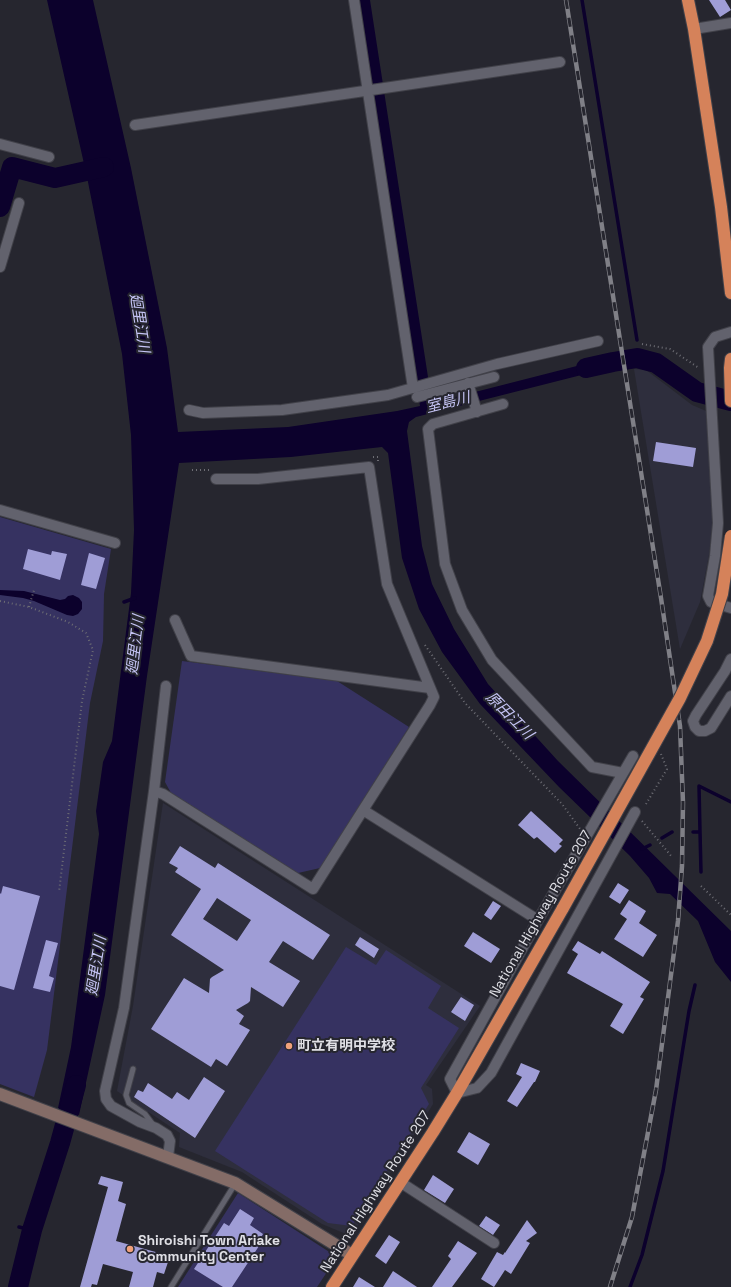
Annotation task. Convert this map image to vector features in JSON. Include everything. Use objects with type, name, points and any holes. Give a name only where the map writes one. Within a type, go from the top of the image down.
[{"type":"highway","points":[[688,0],[694,29],[721,207],[731,293]]},
{"type":"highway","points":[[730,363],[731,401]]},
{"type":"highway","name":"National Highway Route 207","points":[[332,1287],[457,1092],[680,698],[707,641],[722,594],[731,536]]},
{"type":"street","points":[[354,0],[415,392]]},
{"type":"street","points":[[694,29],[731,23]]},
{"type":"street","points":[[135,125],[560,62]]},
{"type":"street","points":[[0,144],[49,157]]},
{"type":"street","points":[[0,267],[19,203]]},
{"type":"street","points":[[731,332],[715,337],[708,347],[718,523],[715,556],[708,596],[711,602],[731,608]]},
{"type":"street","points":[[433,388],[497,364],[598,341]]},
{"type":"street","points":[[189,410],[203,413],[282,410],[415,392],[494,377]]},
{"type":"street","points":[[468,383],[477,412]]},
{"type":"street","points":[[502,404],[433,424],[428,429],[445,564],[462,610],[492,660],[592,767],[623,773]]},
{"type":"street","points":[[154,791],[163,794],[313,890],[434,697],[387,584],[369,468],[258,479],[216,479]]},
{"type":"street","points":[[0,510],[115,543]]},
{"type":"street","points":[[175,620],[191,656],[430,688]]},
{"type":"street","points":[[731,659],[725,671],[696,715],[693,721],[695,727],[705,732],[711,728],[731,696]]},
{"type":"street","points":[[166,686],[154,791],[124,1008],[105,1091],[106,1099],[112,1106],[167,1135],[170,1140],[168,1157]]},
{"type":"street","points":[[632,756],[538,920],[450,1079],[457,1092],[477,1088],[491,1073],[635,812]]},
{"type":"street","points":[[363,810],[538,920]]},
{"type":"street","points":[[0,1094],[235,1183],[352,1255]]},
{"type":"street","points":[[400,1182],[494,1243]]},
{"type":"lane","points":[[133,1069],[126,1095],[129,1103],[145,1114],[156,1128]]},
{"type":"lane","points":[[171,1287],[235,1183]]},
{"type":"path","points":[[642,344],[670,349],[701,369],[710,371]]},
{"type":"path","points":[[29,607],[34,590]]},
{"type":"path","points":[[0,601],[29,607],[68,622],[86,633],[93,650],[82,702],[59,892]]},
{"type":"path","points":[[646,804],[666,769],[661,754]]},
{"type":"path","points":[[635,812],[672,857]]},
{"type":"path","points":[[701,886],[731,915]]},
{"type":"shaded area","points":[[634,369],[646,370],[692,405],[706,411],[713,517],[709,555],[700,602],[680,649]]},
{"type":"shaded area","points":[[0,517],[111,549],[104,594],[103,641],[90,703],[47,1050],[34,1097],[0,1084]]},
{"type":"shaded area","points":[[182,661],[337,681],[409,727],[320,868],[298,873],[171,793],[165,782]]},
{"type":"shaded area","name":"町立有明中学校","points":[[163,803],[480,1006],[426,1085],[432,1089],[433,1104],[353,1233],[346,1234],[322,1224],[242,1172],[179,1147],[180,1133],[117,1091],[133,1006]]},
{"type":"shaded area","points":[[346,947],[376,965],[386,950],[441,986],[428,1008],[459,1028],[421,1088],[429,1104],[352,1226],[328,1223],[215,1151]]},
{"type":"shaded area","points":[[238,1193],[337,1257],[317,1287],[178,1287]]},
{"type":"water","name":"原田江川","points":[[47,0],[93,0],[131,168],[167,348],[178,432],[288,427],[397,411],[420,406],[358,0],[370,0],[432,403],[612,357],[613,367],[416,417],[409,422],[407,431],[422,546],[432,584],[454,629],[488,684],[558,761],[731,931],[731,982],[715,962],[698,921],[670,894],[657,893],[649,878],[630,856],[559,787],[480,704],[442,652],[419,609],[402,558],[388,453],[382,447],[291,457],[179,463],[147,676],[105,995],[79,1115],[58,1108],[71,1047],[99,834],[96,811],[103,762],[112,741],[131,593],[134,530],[131,435],[122,354],[87,177]]},
{"type":"water","points":[[0,590],[24,591],[60,600],[73,595],[79,598],[82,602],[82,609],[78,614],[73,616],[67,615],[34,601],[0,595]]},
{"type":"building","points":[[709,0],[725,0],[731,10],[720,17]]},
{"type":"building","points":[[656,442],[696,448],[693,467],[653,461]]},
{"type":"building","points":[[28,549],[51,555],[52,551],[67,554],[60,580],[23,569]]},
{"type":"building","points":[[89,553],[105,558],[96,589],[81,585]]},
{"type":"building","points":[[531,811],[563,840],[559,844],[562,846],[555,853],[537,837],[534,839],[518,825]]},
{"type":"building","points":[[180,846],[215,868],[218,863],[330,935],[313,960],[283,941],[269,962],[300,981],[283,1007],[251,987],[250,1001],[236,1010],[244,1016],[239,1024],[250,1030],[227,1066],[216,1059],[211,1067],[151,1029],[184,978],[209,993],[210,979],[224,970],[171,935],[201,889],[175,872],[178,868],[169,863]],"holes":[[[217,898],[251,920],[237,941],[203,919]]]},
{"type":"building","points":[[618,883],[629,890],[620,904],[609,897]]},
{"type":"building","points":[[3,886],[40,896],[14,990],[0,986],[0,893],[1,894]]},
{"type":"building","points":[[629,900],[646,911],[639,923],[657,935],[643,957],[614,939],[627,919],[620,914]]},
{"type":"building","points":[[493,901],[501,906],[491,920],[484,915]]},
{"type":"building","points":[[473,932],[500,949],[491,963],[464,946]]},
{"type":"building","points":[[360,937],[379,949],[374,958],[355,945]]},
{"type":"building","points":[[46,940],[58,943],[49,976],[54,978],[50,992],[33,988]]},
{"type":"building","points":[[578,941],[600,954],[602,951],[650,982],[640,997],[644,999],[623,1034],[610,1026],[623,1004],[567,973],[578,954],[572,950]]},
{"type":"building","points":[[461,997],[474,1005],[465,1021],[451,1012]]},
{"type":"building","points":[[521,1063],[540,1071],[535,1082],[517,1107],[507,1101],[522,1077],[516,1074]]},
{"type":"building","points":[[204,1077],[225,1091],[195,1138],[134,1097],[138,1090],[143,1092],[148,1083],[172,1099],[177,1092],[189,1100]]},
{"type":"building","points":[[469,1132],[490,1144],[478,1165],[457,1152]]},
{"type":"building","points":[[433,1175],[454,1189],[445,1203],[424,1190]]},
{"type":"building","points":[[101,1176],[123,1182],[118,1201],[126,1204],[116,1241],[170,1256],[164,1274],[157,1272],[153,1287],[129,1287],[133,1272],[103,1264],[97,1285],[92,1284],[91,1287],[80,1287],[108,1187],[98,1184]]},
{"type":"building","points":[[240,1209],[254,1218],[250,1225],[263,1234],[257,1244],[259,1246],[232,1287],[223,1287],[194,1269],[224,1223],[229,1226]]},
{"type":"building","points":[[486,1216],[500,1225],[493,1235],[479,1226]]},
{"type":"building","points":[[527,1220],[537,1233],[526,1241],[530,1243],[511,1274],[505,1270],[494,1287],[481,1279],[497,1252],[503,1255],[505,1253]]},
{"type":"building","points":[[389,1235],[400,1242],[386,1264],[375,1256]]},
{"type":"building","points":[[458,1241],[477,1253],[452,1287],[432,1287],[451,1259],[448,1256]]},
{"type":"building","points":[[393,1271],[417,1287],[383,1287]]},
{"type":"building","points":[[359,1277],[375,1287],[353,1287]]},
{"type":"waterway","points":[[582,0],[637,340]]},
{"type":"waterway","points":[[0,207],[12,167],[55,178],[104,167]]},
{"type":"waterway","name":"室島川","points":[[586,368],[637,358],[656,363],[697,392],[731,401]]},
{"type":"waterway","points":[[124,602],[135,598]]},
{"type":"waterway","points":[[693,832],[700,832],[699,786],[731,802]]},
{"type":"waterway","points":[[662,838],[672,832]]},
{"type":"waterway","points":[[700,832],[701,872]]},
{"type":"waterway","points":[[642,849],[650,845]]},
{"type":"waterway","points":[[630,1287],[642,1255],[663,1171],[689,1011],[695,985]]},
{"type":"waterway","name":"廻里江川","points":[[18,1287],[32,1230],[60,1143],[76,1085]]},
{"type":"waterway","points":[[19,1227],[32,1230]]},
{"type":"railway","points":[[566,0],[680,726],[683,803],[682,866],[678,921],[656,1090],[632,1217],[610,1287]]},
{"type":"place","name":"町立有明中学校","points":[[289,1046]]},
{"type":"place","name":"Shiroishi Town Ariake Community Center","points":[[130,1249]]}]
